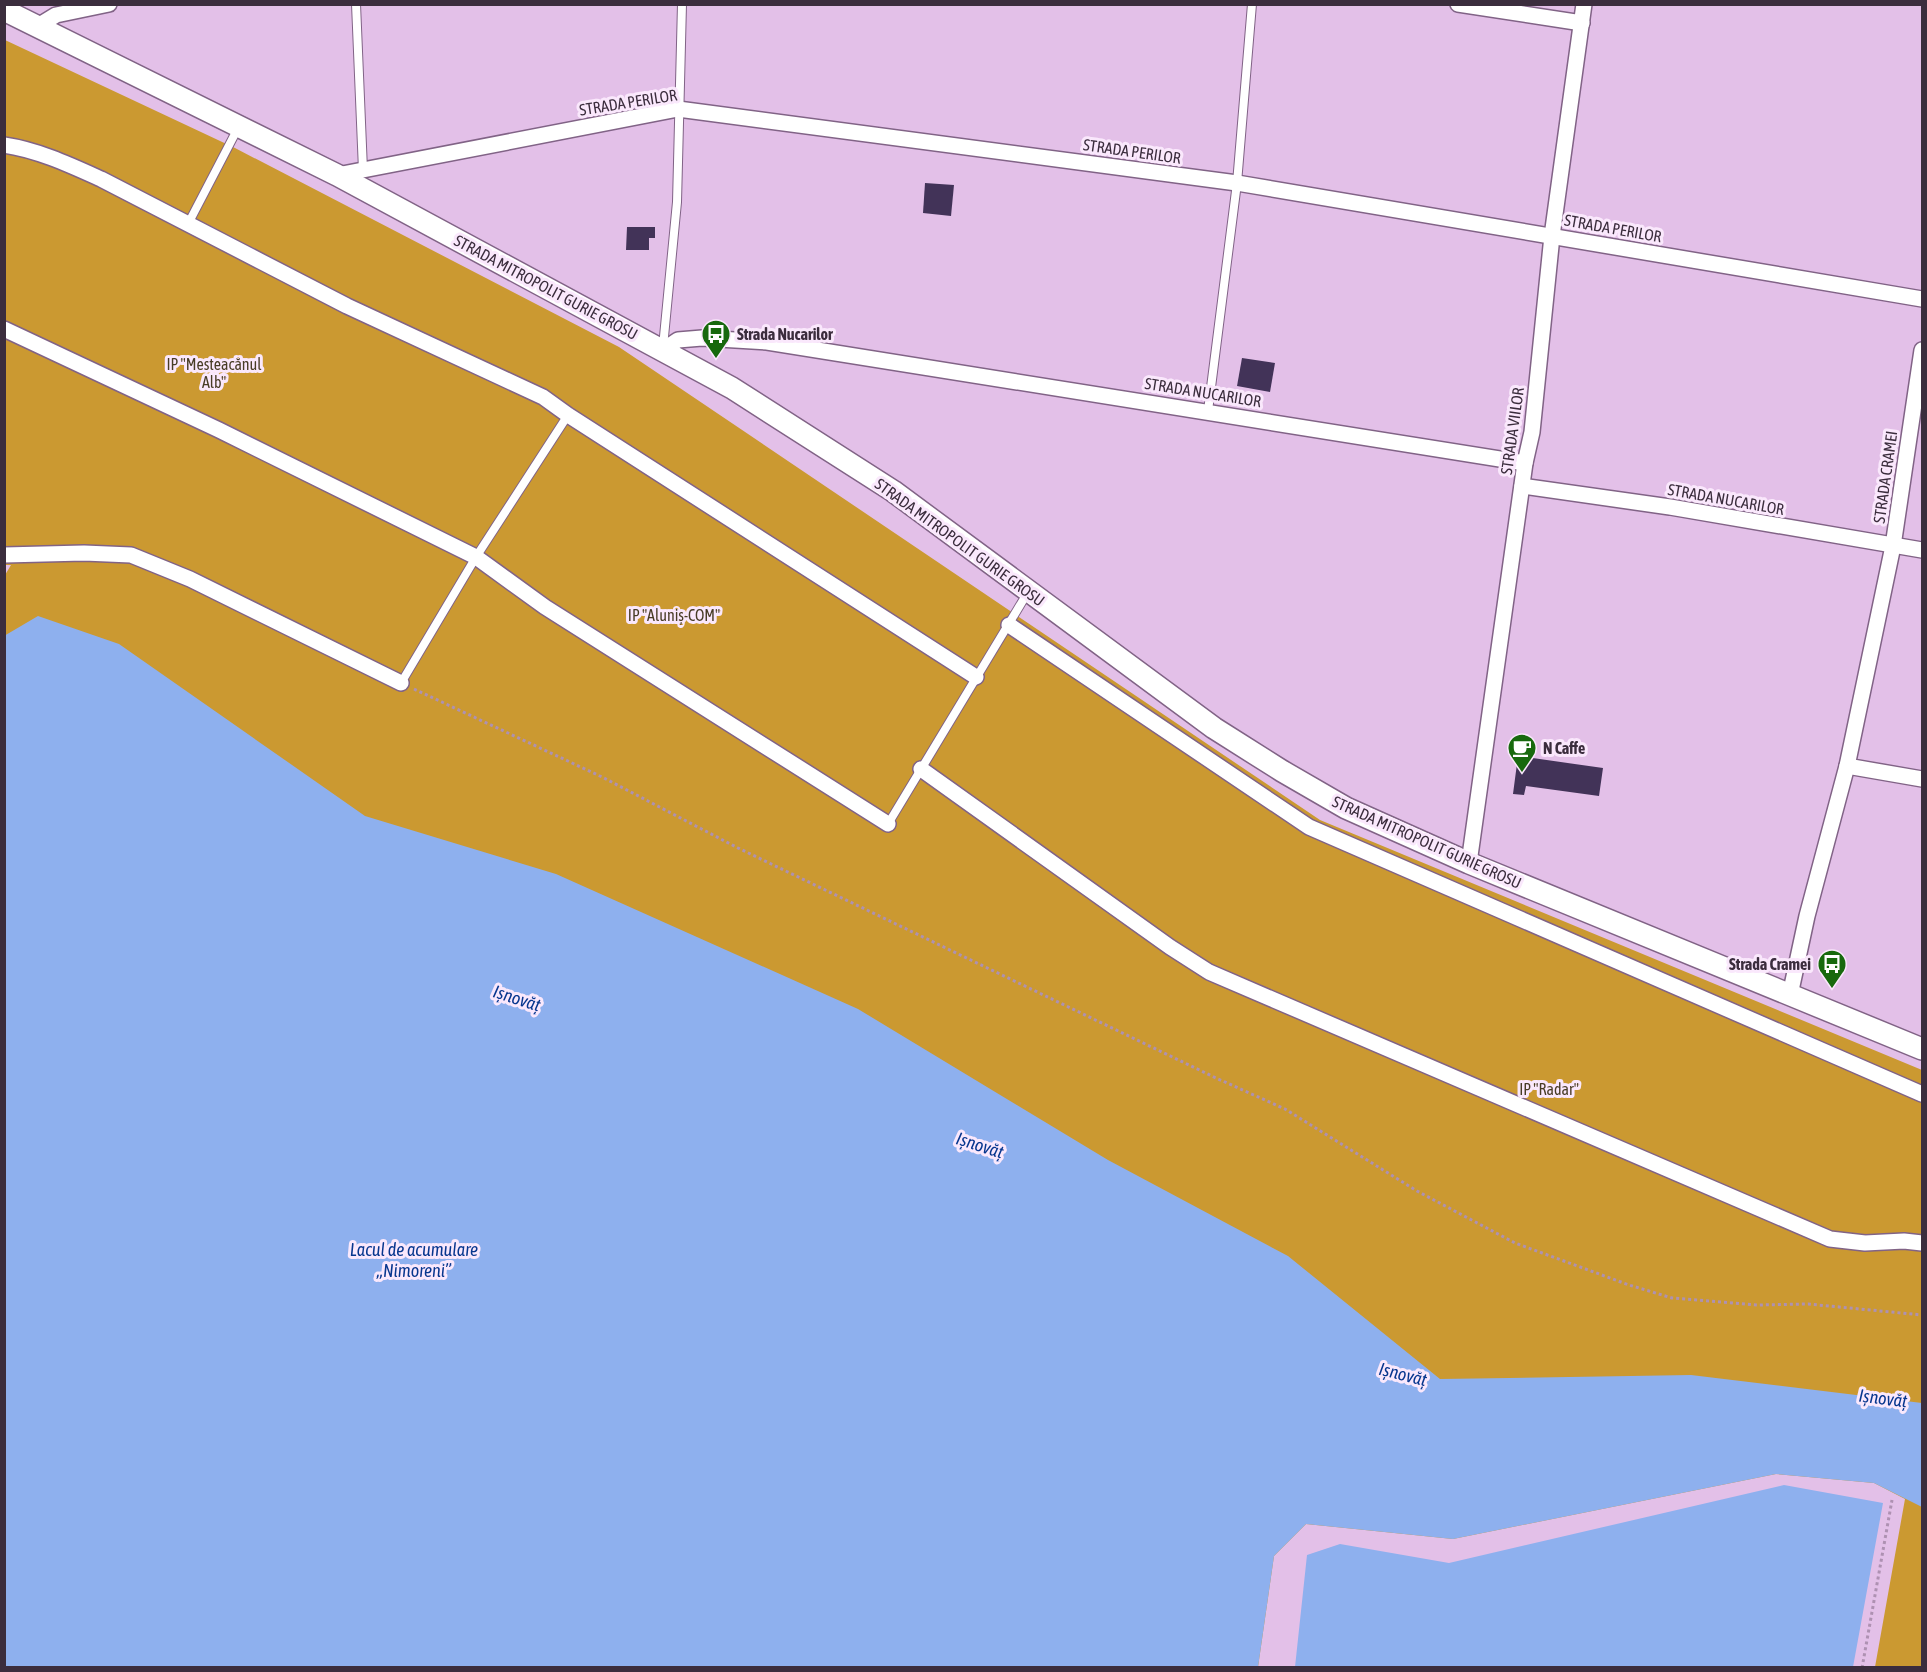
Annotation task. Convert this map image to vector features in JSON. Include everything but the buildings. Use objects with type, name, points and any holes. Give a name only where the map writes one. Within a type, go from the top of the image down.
[{"type":"main road","name":"STRADA MITROPOLIT GURIE GROSU","points":[[4,10],[337,175],[732,388],[892,491],[1214,728],[1346,808],[1469,863],[1923,1048]]},
{"type":"street","points":[[38,26],[56,15],[109,4]]},
{"type":"street","points":[[1458,4],[1582,23]]},
{"type":"street","name":"STRADA VIILOR","points":[[1469,863],[1525,463],[1532,432],[1552,236],[1584,4]]},
{"type":"street","name":"STRADA PERILOR","points":[[337,175],[678,109],[1237,183],[1923,299]]},
{"type":"street","points":[[4,145],[20,147],[101,179],[347,306],[543,397],[976,677]]},
{"type":"street","points":[[4,329],[219,430],[476,557],[545,606],[888,824]]},
{"type":"street","name":"STRADA NUCARILOR","points":[[663,350],[678,340],[702,338],[767,342],[1525,463]]},
{"type":"street","name":"STRADA CRAMEI","points":[[1790,995],[1807,916],[1847,766],[1893,546],[1923,350]]},
{"type":"street","name":"STRADA NUCARILOR","points":[[1522,486],[1670,507],[1923,550]]},
{"type":"street","points":[[4,555],[84,553],[130,555],[190,579],[401,683]]},
{"type":"street","points":[[1009,625],[1309,827],[1923,1094]]},
{"type":"street","points":[[1847,766],[1923,779]]},
{"type":"street","points":[[921,769],[1160,940],[1209,972],[1830,1239],[1865,1243],[1904,1241],[1923,1243]]},
{"type":"lane","points":[[356,4],[363,170]]},
{"type":"lane","points":[[663,350],[677,202],[682,4]]},
{"type":"lane","points":[[1208,411],[1237,183],[1252,4]]},
{"type":"lane","points":[[188,224],[239,126]]},
{"type":"lane","points":[[401,683],[476,557],[568,415]]},
{"type":"lane","points":[[888,824],[1028,591]]},
{"type":"path","points":[[401,683],[602,777],[749,854],[1285,1109],[1417,1191],[1515,1243],[1629,1285],[1672,1298],[1758,1305],[1808,1304],[1923,1315]]},
{"type":"path","points":[[1862,1668],[1892,1500]]},
{"type":"green space","points":[[5,40],[235,148],[619,347],[1320,820],[1922,1070],[1922,1667],[1875,1667],[1905,1499],[1874,1483],[1776,1474],[1453,1539],[1306,1524],[1274,1556],[1258,1667],[5,652],[5,575],[11,565],[4,565]]},
{"type":"water","name":"Lacul de acumulare „Nimoreni”","points":[[38,616],[119,644],[365,816],[556,874],[858,1009],[1108,1160],[1288,1256],[1440,1379],[1691,1375],[1922,1403],[1922,1507],[1874,1483],[1776,1474],[1453,1539],[1306,1524],[1274,1556],[1258,1667],[5,1667],[4,636]]},
{"type":"water","points":[[1784,1485],[1883,1503],[1853,1667],[1295,1667],[1307,1555],[1340,1544],[1449,1563]]},
{"type":"place","name":"Strada Nucarilor","points":[[716,360]]},
{"type":"place","name":"N Caffe","points":[[1522,774]]},
{"type":"place","name":"Strada Cramei","points":[[1832,990]]},
{"type":"park label","name":"IP \"Mesteacănul Alb\"","points":[[214,373]]},
{"type":"park label","name":"IP \"Aluniș-COM\"","points":[[674,615]]},
{"type":"park label","name":"IP \"Radar\"","points":[[1549,1089]]},
{"type":"water label","name":"Ișnovăț","points":[[517,998]]},
{"type":"water label","name":"Ișnovăț","points":[[980,1145]]},
{"type":"water label","name":"Ișnovăț","points":[[1403,1374]]},
{"type":"water label","name":"Ișnovăț","points":[[1883,1398]]}]
